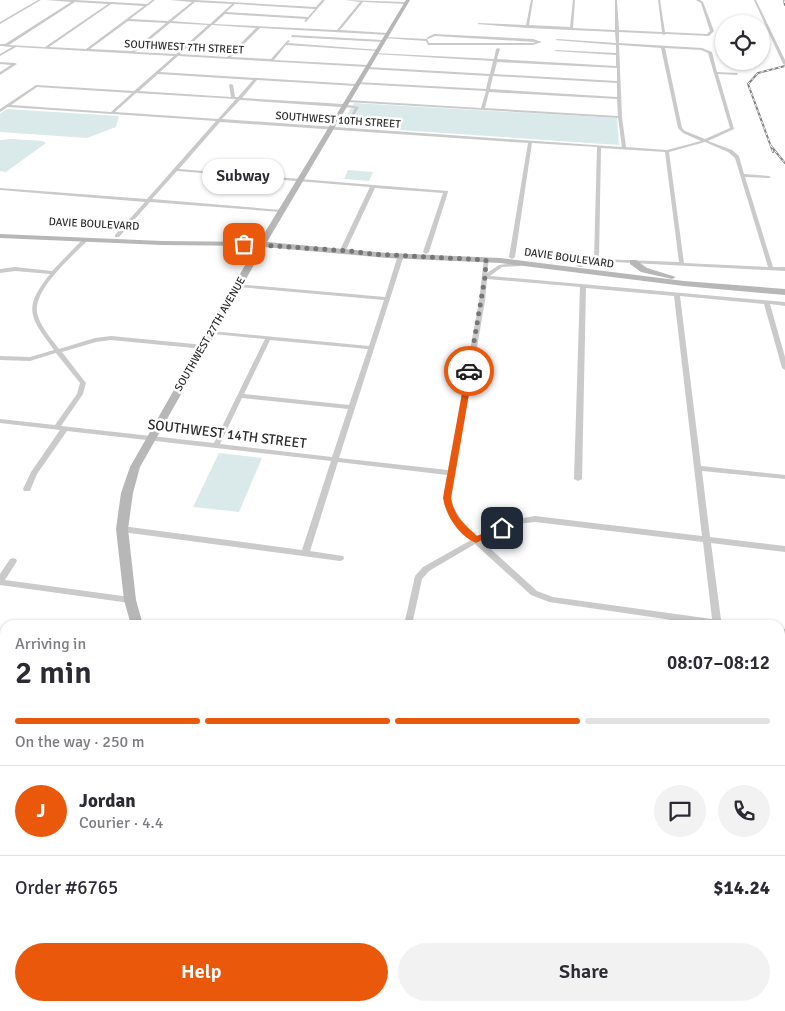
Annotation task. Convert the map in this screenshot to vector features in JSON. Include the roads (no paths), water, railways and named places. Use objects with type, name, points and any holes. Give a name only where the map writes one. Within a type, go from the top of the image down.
[{"type":"main road","name":"SOUTHWEST 27TH AVENUE","points":[[136,620],[130,600],[122,529],[135,466],[299,180],[407,1]]},
{"type":"main road","name":"DAVIE BOULEVARD","points":[[0,231],[117,236],[503,261],[676,284],[785,292]]},
{"type":"main road","name":"DAVIE BOULEVARD","points":[[0,236],[162,243],[188,242]]},
{"type":"main road","points":[[85,240],[109,239],[117,236]]},
{"type":"main road","name":"DAVIE BOULEVARD","points":[[346,250],[512,257],[678,279],[785,286]]},
{"type":"main road","points":[[472,259],[512,257]]},
{"type":"main road","points":[[503,261],[534,259]]},
{"type":"main road","points":[[580,265],[596,260]]},
{"type":"main road","points":[[633,262],[646,271],[678,279]]},
{"type":"street","points":[[0,23],[40,0]]},
{"type":"street","points":[[47,0],[147,5]]},
{"type":"street","points":[[87,50],[154,0]]},
{"type":"street","points":[[171,0],[317,8]]},
{"type":"street","points":[[280,6],[286,0]]},
{"type":"street","points":[[271,60],[324,0]]},
{"type":"street","points":[[346,0],[407,1]]},
{"type":"street","points":[[526,27],[532,0]]},
{"type":"street","points":[[571,29],[574,0]]},
{"type":"street","points":[[616,0],[620,117],[624,148]]},
{"type":"street","points":[[659,0],[664,34]]},
{"type":"street","points":[[479,24],[708,35],[712,31],[702,2],[698,0]]},
{"type":"street","points":[[755,0],[785,64]]},
{"type":"street","points":[[133,52],[196,1]]},
{"type":"street","points":[[338,31],[362,1]]},
{"type":"street","points":[[6,45],[75,2]]},
{"type":"street","points":[[46,48],[111,3]]},
{"type":"street","points":[[112,112],[234,3]]},
{"type":"street","points":[[224,13],[308,18]]},
{"type":"street","points":[[127,20],[338,31],[386,37]]},
{"type":"street","points":[[228,58],[259,27]]},
{"type":"street","points":[[292,36],[428,39],[434,35],[533,40],[540,42],[533,44],[462,43],[450,45],[428,44],[428,39]]},
{"type":"street","points":[[462,43],[464,36]]},
{"type":"street","points":[[557,40],[707,50],[710,52],[717,73],[737,74]]},
{"type":"street","points":[[285,44],[377,52],[618,67]]},
{"type":"street","name":"SOUTHWEST 7TH STREET","points":[[0,45],[619,82]]},
{"type":"street","points":[[0,55],[15,46]]},
{"type":"street","points":[[663,47],[680,128],[704,141],[730,151],[737,157],[771,268]]},
{"type":"street","points":[[483,109],[498,50]]},
{"type":"street","points":[[556,51],[618,54]]},
{"type":"street","points":[[0,63],[16,64],[0,74]]},
{"type":"street","points":[[157,73],[620,98]]},
{"type":"street","name":"SOUTHWEST 10TH STREET","points":[[8,106],[667,151],[704,141],[732,129],[717,73]]},
{"type":"street","points":[[117,236],[220,120],[236,98],[256,79]]},
{"type":"street","points":[[231,85],[236,98]]},
{"type":"street","points":[[0,111],[36,86],[620,117]]},
{"type":"street","points":[[345,103],[358,107],[350,120],[351,122],[360,123]]},
{"type":"street","points":[[512,257],[530,141]]},
{"type":"street","points":[[599,146],[596,260],[785,269]]},
{"type":"street","points":[[667,151],[682,264]]},
{"type":"street","points":[[176,170],[446,192],[426,252]]},
{"type":"street","points":[[743,175],[770,177]]},
{"type":"street","points":[[346,250],[373,186]]},
{"type":"street","points":[[0,194],[2,189],[281,211]]},
{"type":"street","points":[[27,489],[80,394],[82,383],[41,328],[34,311],[39,293],[54,273],[85,240]]},
{"type":"street","points":[[305,553],[401,255]]},
{"type":"street","points":[[486,260],[447,498],[449,510],[458,524],[534,593],[552,600],[690,620]]},
{"type":"street","points":[[485,274],[492,265],[503,261]]},
{"type":"street","points":[[485,274],[507,264],[544,266]]},
{"type":"street","points":[[0,271],[15,269],[54,273]]},
{"type":"street","points":[[485,274],[676,295],[785,304]]},
{"type":"street","points":[[238,285],[387,299]]},
{"type":"street","points":[[578,479],[583,285]]},
{"type":"street","points":[[676,295],[717,620]]},
{"type":"street","points":[[767,303],[785,368]]},
{"type":"street","points":[[213,332],[372,348]]},
{"type":"street","points":[[0,358],[30,359],[95,340],[111,338],[204,347]]},
{"type":"street","points":[[216,446],[268,338]]},
{"type":"street","points":[[240,396],[352,407]]},
{"type":"street","name":"SOUTHWEST 14TH STREET","points":[[0,421],[451,473]]},
{"type":"street","points":[[699,468],[785,478]]},
{"type":"street","points":[[409,620],[418,578],[426,569],[476,540],[515,522],[535,519],[785,549]]},
{"type":"street","points":[[122,529],[340,558]]},
{"type":"street","points":[[13,560],[0,581],[130,600]]},
{"type":"railway","points":[[784,0],[785,5]]},
{"type":"railway","points":[[773,152],[748,84],[758,73],[785,66]]},
{"type":"railway","points":[[771,146],[785,163]]},
{"type":"place","name":"Subway","points":[[244,244]]}]
